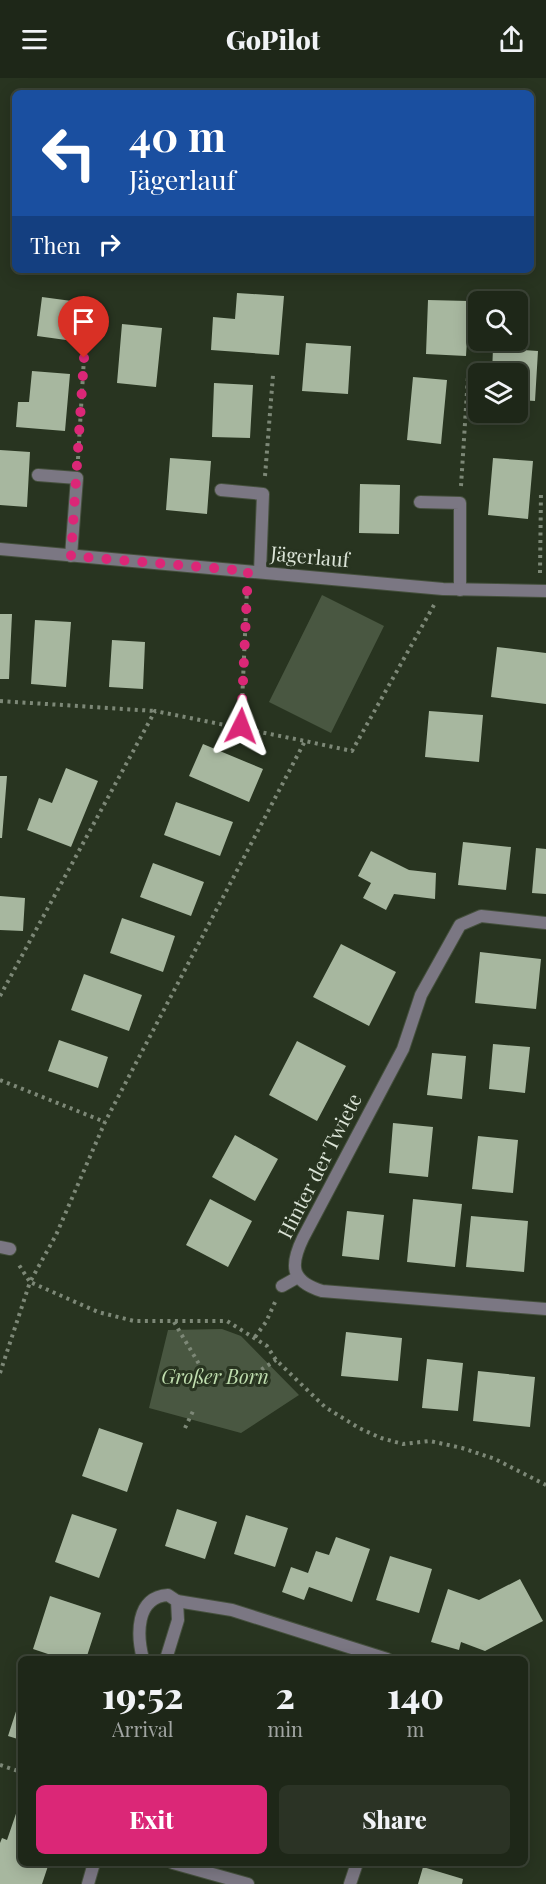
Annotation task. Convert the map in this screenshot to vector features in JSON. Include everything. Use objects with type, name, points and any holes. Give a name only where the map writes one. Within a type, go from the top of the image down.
[{"type":"street","points":[[38,475],[77,478],[71,556]]},
{"type":"street","points":[[221,490],[263,494],[254,572]]},
{"type":"street","points":[[420,502],[460,503],[460,590]]},
{"type":"street","name":"Jägerlauf","points":[[0,549],[443,589],[543,591]]},
{"type":"street","name":"Hinter der Twiete","points":[[298,1277],[294,1263],[297,1251],[402,1049],[421,994],[460,925],[481,916],[546,923]]},
{"type":"street","points":[[282,1286],[298,1277],[311,1288],[332,1293],[546,1309]]},
{"type":"street","points":[[142,1656],[138,1632],[147,1605],[161,1595],[174,1597],[177,1601],[232,1610],[378,1656]]},
{"type":"street","points":[[167,1656],[178,1620],[177,1601]]},
{"type":"street","points":[[88,1884],[93,1866]]},
{"type":"street","points":[[184,1866],[248,1884]]},
{"type":"street","points":[[350,1884],[356,1866]]},
{"type":"path","points":[[77,478],[84,358]]},
{"type":"path","points":[[263,494],[273,375]]},
{"type":"path","points":[[460,503],[468,376]]},
{"type":"path","points":[[541,492],[543,591]]},
{"type":"path","points":[[241,726],[254,572]]},
{"type":"path","points":[[0,701],[155,711],[241,726],[352,751],[443,589]]},
{"type":"path","points":[[0,996],[155,711]]},
{"type":"path","points":[[0,1373],[30,1282],[56,1235],[105,1122],[305,741]]},
{"type":"path","points":[[0,1080],[105,1122]]},
{"type":"path","points":[[5,1248],[30,1282],[98,1312],[134,1321],[227,1321],[267,1346],[276,1360],[325,1407],[359,1428],[381,1438],[404,1444],[430,1441],[462,1448],[495,1459],[546,1485]]},
{"type":"path","points":[[255,1337],[266,1322],[282,1286]]},
{"type":"path","points":[[174,1322],[205,1374],[247,1379],[276,1360]]},
{"type":"path","points":[[185,1428],[194,1409]]},
{"type":"path","points":[[0,1765],[18,1771]]},
{"type":"green space","points":[[322,595],[384,626],[331,733],[269,702]]},
{"type":"green space","name":"Großer Born","points":[[222,1329],[241,1336],[299,1395],[241,1433],[149,1408],[168,1330]]},
{"type":"building","points":[[237,293],[284,296],[279,355],[211,350],[213,317],[235,319]]},
{"type":"building","points":[[42,297],[94,304],[88,343],[37,336]]},
{"type":"building","points":[[428,300],[468,301],[466,356],[426,354]]},
{"type":"building","points":[[122,324],[162,328],[156,387],[117,383]]},
{"type":"building","points":[[306,343],[351,346],[348,394],[302,391]]},
{"type":"building","points":[[493,351],[538,351],[535,401],[528,401],[528,363],[492,363]]},
{"type":"building","points":[[32,371],[70,374],[65,431],[16,427],[18,402],[29,402]]},
{"type":"building","points":[[413,377],[447,380],[441,444],[407,440]]},
{"type":"building","points":[[214,383],[253,385],[250,438],[212,437]]},
{"type":"building","points":[[0,450],[30,452],[27,507],[0,505]]},
{"type":"building","points":[[170,458],[211,461],[207,514],[166,510]]},
{"type":"building","points":[[493,458],[533,461],[528,519],[488,515]]},
{"type":"building","points":[[360,484],[400,485],[399,534],[359,533]]},
{"type":"building","points":[[0,614],[12,614],[9,679],[0,679]]},
{"type":"building","points":[[35,620],[71,622],[66,687],[31,684]]},
{"type":"building","points":[[112,640],[145,642],[143,689],[109,687]]},
{"type":"building","points":[[497,647],[546,653],[546,704],[491,697]]},
{"type":"building","points":[[429,711],[483,715],[479,762],[425,757]]},
{"type":"building","points":[[203,744],[263,769],[249,802],[189,776]]},
{"type":"building","points":[[66,768],[98,781],[71,847],[27,830],[39,798],[52,803]]},
{"type":"building","points":[[0,776],[7,776],[2,838],[0,838]]},
{"type":"building","points":[[176,802],[233,822],[220,856],[164,835]]},
{"type":"building","points":[[463,842],[511,847],[506,890],[458,885]]},
{"type":"building","points":[[536,848],[546,849],[546,894],[532,893]]},
{"type":"building","points":[[371,851],[409,870],[436,873],[435,899],[394,894],[386,910],[363,898],[371,883],[358,876]]},
{"type":"building","points":[[153,863],[204,882],[191,916],[140,897]]},
{"type":"building","points":[[0,896],[25,898],[23,931],[0,930]]},
{"type":"building","points":[[122,918],[175,936],[163,972],[110,953]]},
{"type":"building","points":[[341,944],[396,972],[369,1026],[313,997]]},
{"type":"building","points":[[480,952],[541,959],[536,1009],[475,1003]]},
{"type":"building","points":[[84,974],[142,995],[129,1031],[71,1010]]},
{"type":"building","points":[[59,1040],[108,1057],[98,1088],[48,1071]]},
{"type":"building","points":[[297,1041],[346,1066],[317,1121],[269,1095]]},
{"type":"building","points":[[493,1044],[530,1047],[525,1093],[489,1089]]},
{"type":"building","points":[[432,1053],[466,1056],[462,1099],[427,1095]]},
{"type":"building","points":[[393,1123],[433,1127],[428,1177],[389,1173]]},
{"type":"building","points":[[235,1135],[278,1159],[255,1201],[212,1177]]},
{"type":"building","points":[[478,1136],[518,1140],[513,1193],[472,1189]]},
{"type":"building","points":[[210,1199],[252,1221],[228,1267],[186,1245]]},
{"type":"building","points":[[413,1199],[462,1204],[455,1267],[407,1262]]},
{"type":"building","points":[[347,1211],[384,1215],[379,1260],[342,1256]]},
{"type":"building","points":[[471,1216],[528,1221],[524,1272],[466,1267]]},
{"type":"building","points":[[346,1332],[402,1338],[398,1381],[341,1376]]},
{"type":"building","points":[[427,1359],[463,1363],[458,1411],[422,1408]]},
{"type":"building","points":[[478,1371],[535,1377],[530,1427],[473,1421]]},
{"type":"building","points":[[99,1428],[143,1443],[127,1492],[82,1476]]},
{"type":"building","points":[[177,1509],[217,1522],[205,1559],[165,1546]]},
{"type":"building","points":[[72,1514],[117,1529],[99,1578],[55,1562]]},
{"type":"building","points":[[246,1515],[288,1528],[275,1567],[234,1554]]},
{"type":"building","points":[[336,1537],[370,1549],[352,1602],[309,1587],[304,1600],[282,1592],[291,1567],[308,1573],[316,1551],[329,1555]]},
{"type":"building","points":[[390,1556],[432,1569],[419,1613],[376,1600]]},
{"type":"building","points":[[520,1579],[543,1621],[485,1651],[461,1642],[459,1650],[431,1642],[448,1589],[479,1600]]},
{"type":"building","points":[[50,1596],[101,1613],[87,1656],[54,1656],[33,1649]]},
{"type":"building","points":[[18,1705],[18,1739],[8,1736]]},
{"type":"building","points":[[18,1808],[18,1866],[48,1866],[42,1884],[0,1884],[0,1843],[2,1838],[7,1840]]},
{"type":"building","points":[[423,1867],[463,1879],[462,1884],[418,1884]]},
{"type":"route","points":[[84,358],[71,556],[248,571],[241,726]]}]
